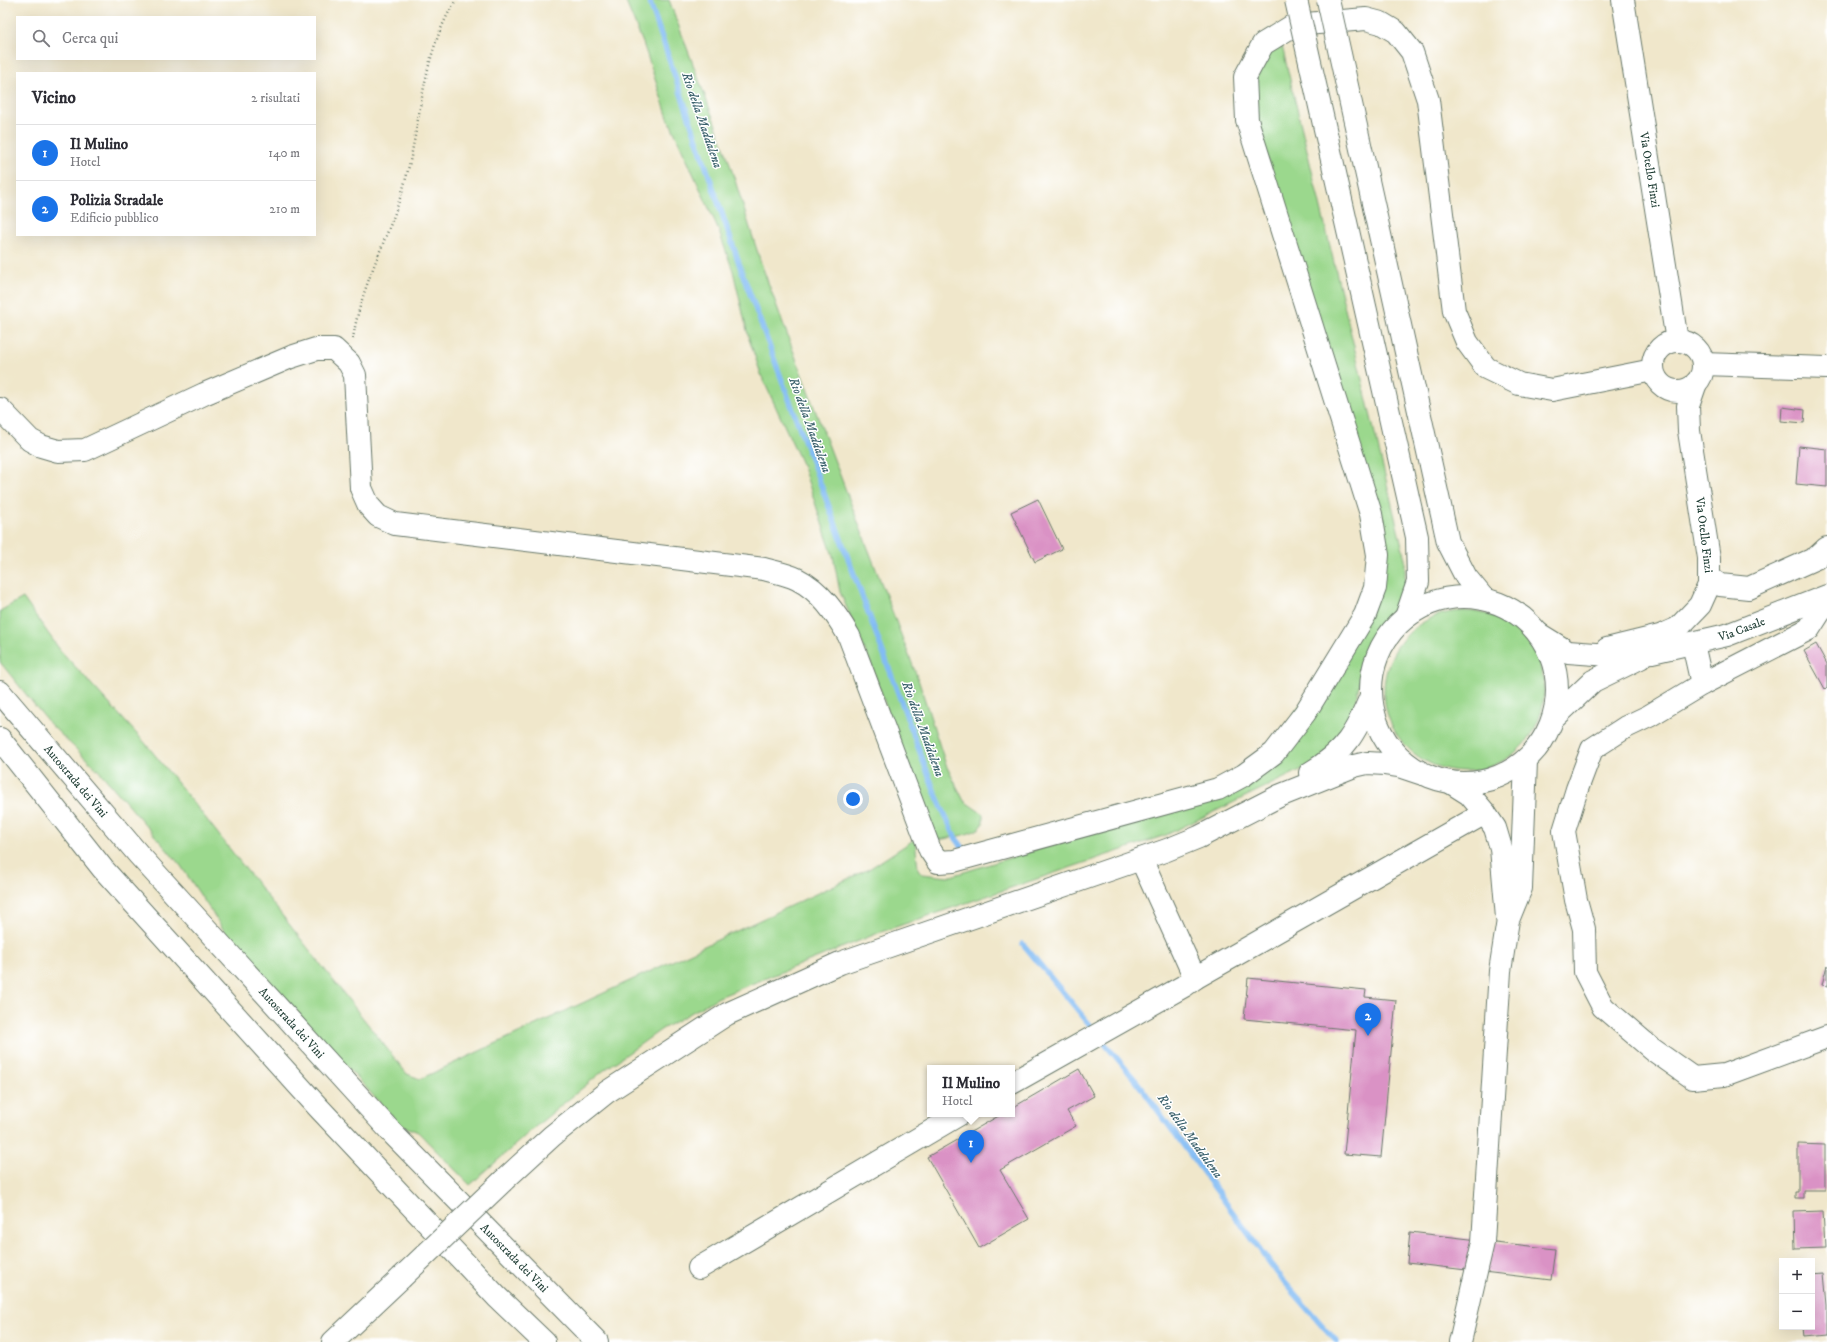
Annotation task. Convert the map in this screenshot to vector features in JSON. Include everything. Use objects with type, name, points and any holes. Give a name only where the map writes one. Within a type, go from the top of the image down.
[{"type":"main road","points":[[1296,0],[1417,537],[1418,582],[1406,617]]},
{"type":"main road","points":[[1328,0],[1448,542],[1466,577],[1484,599]]},
{"type":"main road","name":"Via Otello Finzi","points":[[1623,0],[1677,341]]},
{"type":"main road","points":[[0,409],[30,440],[41,446],[58,451],[85,450],[204,394],[291,357],[316,349],[334,349],[349,363],[356,375],[361,488],[369,506],[378,516],[395,524],[764,569],[797,579],[817,594],[835,612],[850,636],[930,850],[938,862],[954,860],[1218,789],[1244,775],[1274,754],[1305,713],[1365,615],[1375,588],[1378,555],[1371,514],[1247,120],[1245,77],[1263,44],[1294,25],[1366,19],[1381,23],[1396,32],[1412,52],[1428,100],[1454,311],[1467,342],[1486,368],[1519,384],[1552,390],[1653,370]]},
{"type":"main road","points":[[1677,341],[1692,345],[1697,350],[1700,373],[1690,388],[1682,391],[1666,389],[1655,378],[1653,370],[1653,362],[1661,347],[1669,342],[1677,341]]},
{"type":"main road","points":[[1700,373],[1827,368]]},
{"type":"main road","name":"Via Otello Finzi","points":[[1584,654],[1654,638],[1678,628],[1700,605],[1709,585],[1709,558],[1689,431],[1688,406],[1700,373]]},
{"type":"main road","name":"Via Otello Finzi","points":[[1666,389],[1689,431]]},
{"type":"main road","points":[[1710,578],[1720,585],[1749,588],[1816,558],[1827,548]]},
{"type":"main road","name":"Via Casale","points":[[1539,634],[1568,652],[1609,655],[1652,652],[1693,644],[1727,635],[1827,596]]},
{"type":"main road","points":[[333,1342],[552,1136],[607,1092],[727,1014],[840,963],[1141,859],[1199,837],[1279,796],[1309,785],[1339,770],[1367,763],[1400,766],[1423,774],[1450,782],[1470,784],[1490,780],[1509,772],[1526,761],[1538,748],[1547,734],[1554,718],[1558,689],[1553,660],[1539,634],[1520,615],[1496,602],[1472,597],[1441,599],[1415,610],[1397,624],[1383,643],[1374,663],[1371,696],[1373,708],[1381,733],[1397,754],[1409,765],[1423,774]]},
{"type":"main road","points":[[1827,601],[1810,629],[1702,684],[1592,748],[1586,762],[1564,831],[1576,900],[1584,929],[1585,972],[1603,1007],[1652,1049],[1693,1078],[1724,1075],[1827,1037]]},
{"type":"main road","points":[[1693,644],[1702,684]]},
{"type":"main road","name":"Via Casale","points":[[1554,718],[1593,681],[1652,652]]},
{"type":"main road","name":"Autostrada dei Vini","points":[[0,692],[139,855],[394,1135],[597,1342]]},
{"type":"main road","points":[[1279,796],[1333,757],[1344,746],[1353,735],[1371,696]]},
{"type":"main road","points":[[0,739],[103,870],[323,1112],[497,1297],[544,1342]]},
{"type":"main road","points":[[1460,1342],[1483,1242],[1500,971],[1508,920],[1521,888],[1526,761]]},
{"type":"main road","points":[[1450,782],[1469,794],[1495,828],[1501,848],[1508,920]]},
{"type":"main road","points":[[1015,1081],[1485,814]]},
{"type":"main road","points":[[1141,859],[1195,978]]},
{"type":"main road","points":[[698,1268],[955,1117]]},
{"type":"path","points":[[349,363],[353,335],[361,304],[402,192],[431,57],[450,9],[456,0]]},
{"type":"green space","points":[[625,0],[669,0],[727,155],[761,263],[809,394],[918,679],[946,765],[964,801],[983,814],[983,824],[970,833],[938,840],[924,813],[871,664],[840,592],[833,556],[802,464],[762,377],[749,339],[733,271],[717,226],[668,118],[643,43]]},
{"type":"green space","points":[[1282,46],[1405,559],[1405,584],[1401,598],[1375,634],[1366,651],[1361,669],[1355,711],[1343,738],[1313,764],[1166,835],[881,932],[719,997],[662,1029],[603,1071],[535,1127],[470,1185],[418,1132],[399,1124],[227,935],[181,866],[99,771],[50,724],[0,662],[0,611],[23,598],[60,650],[146,744],[185,792],[407,1074],[420,1079],[869,869],[915,839],[918,869],[922,874],[948,877],[1210,796],[1254,776],[1382,577],[1257,121],[1252,86],[1268,55]]},
{"type":"green space","points":[[1464,611],[1494,617],[1515,629],[1526,640],[1538,661],[1544,691],[1538,721],[1526,742],[1515,753],[1494,765],[1464,771],[1434,765],[1413,753],[1402,742],[1390,721],[1384,691],[1390,661],[1402,640],[1413,629],[1434,617]]},
{"type":"building","points":[[1782,407],[1805,410],[1804,423],[1781,421]]},
{"type":"building","points":[[1799,446],[1827,449],[1827,487],[1796,484]]},
{"type":"building","points":[[1038,499],[1062,549],[1035,562],[1011,512]]},
{"type":"building","points":[[1816,644],[1827,664],[1827,687],[1825,689],[1804,651]]},
{"type":"building","points":[[1827,965],[1827,986],[1822,985]]},
{"type":"building","points":[[1248,978],[1366,990],[1365,997],[1396,1000],[1381,1157],[1344,1154],[1356,1030],[1244,1019]]},
{"type":"building","points":[[1079,1069],[1094,1096],[1067,1111],[1076,1126],[1000,1170],[1029,1219],[979,1248],[927,1157],[997,1117],[1015,1117],[1015,1106]]},
{"type":"building","points":[[1798,1144],[1825,1145],[1825,1190],[1803,1190],[1803,1198],[1795,1198],[1795,1191],[1798,1191]]},
{"type":"building","points":[[1823,1211],[1825,1248],[1795,1249],[1794,1212]]},
{"type":"building","points":[[1410,1232],[1555,1249],[1551,1280],[1407,1263]]},
{"type":"building","points":[[1824,1273],[1827,1306],[1827,1335],[1806,1337],[1805,1330],[1815,1330],[1815,1274]]},
{"type":"waterway","name":"Rio della Maddalena","points":[[649,0],[743,275],[934,790],[955,837],[966,852]]},
{"type":"waterway","name":"Rio della Maddalena","points":[[1023,944],[1095,1031]]},
{"type":"waterway","name":"Rio della Maddalena","points":[[1100,1038],[1137,1082],[1281,1278],[1337,1342]]},
{"type":"place","name":"Polizia Stradale","points":[[1368,1036]]},
{"type":"place","name":"Il Mulino","points":[[971,1163]]}]
